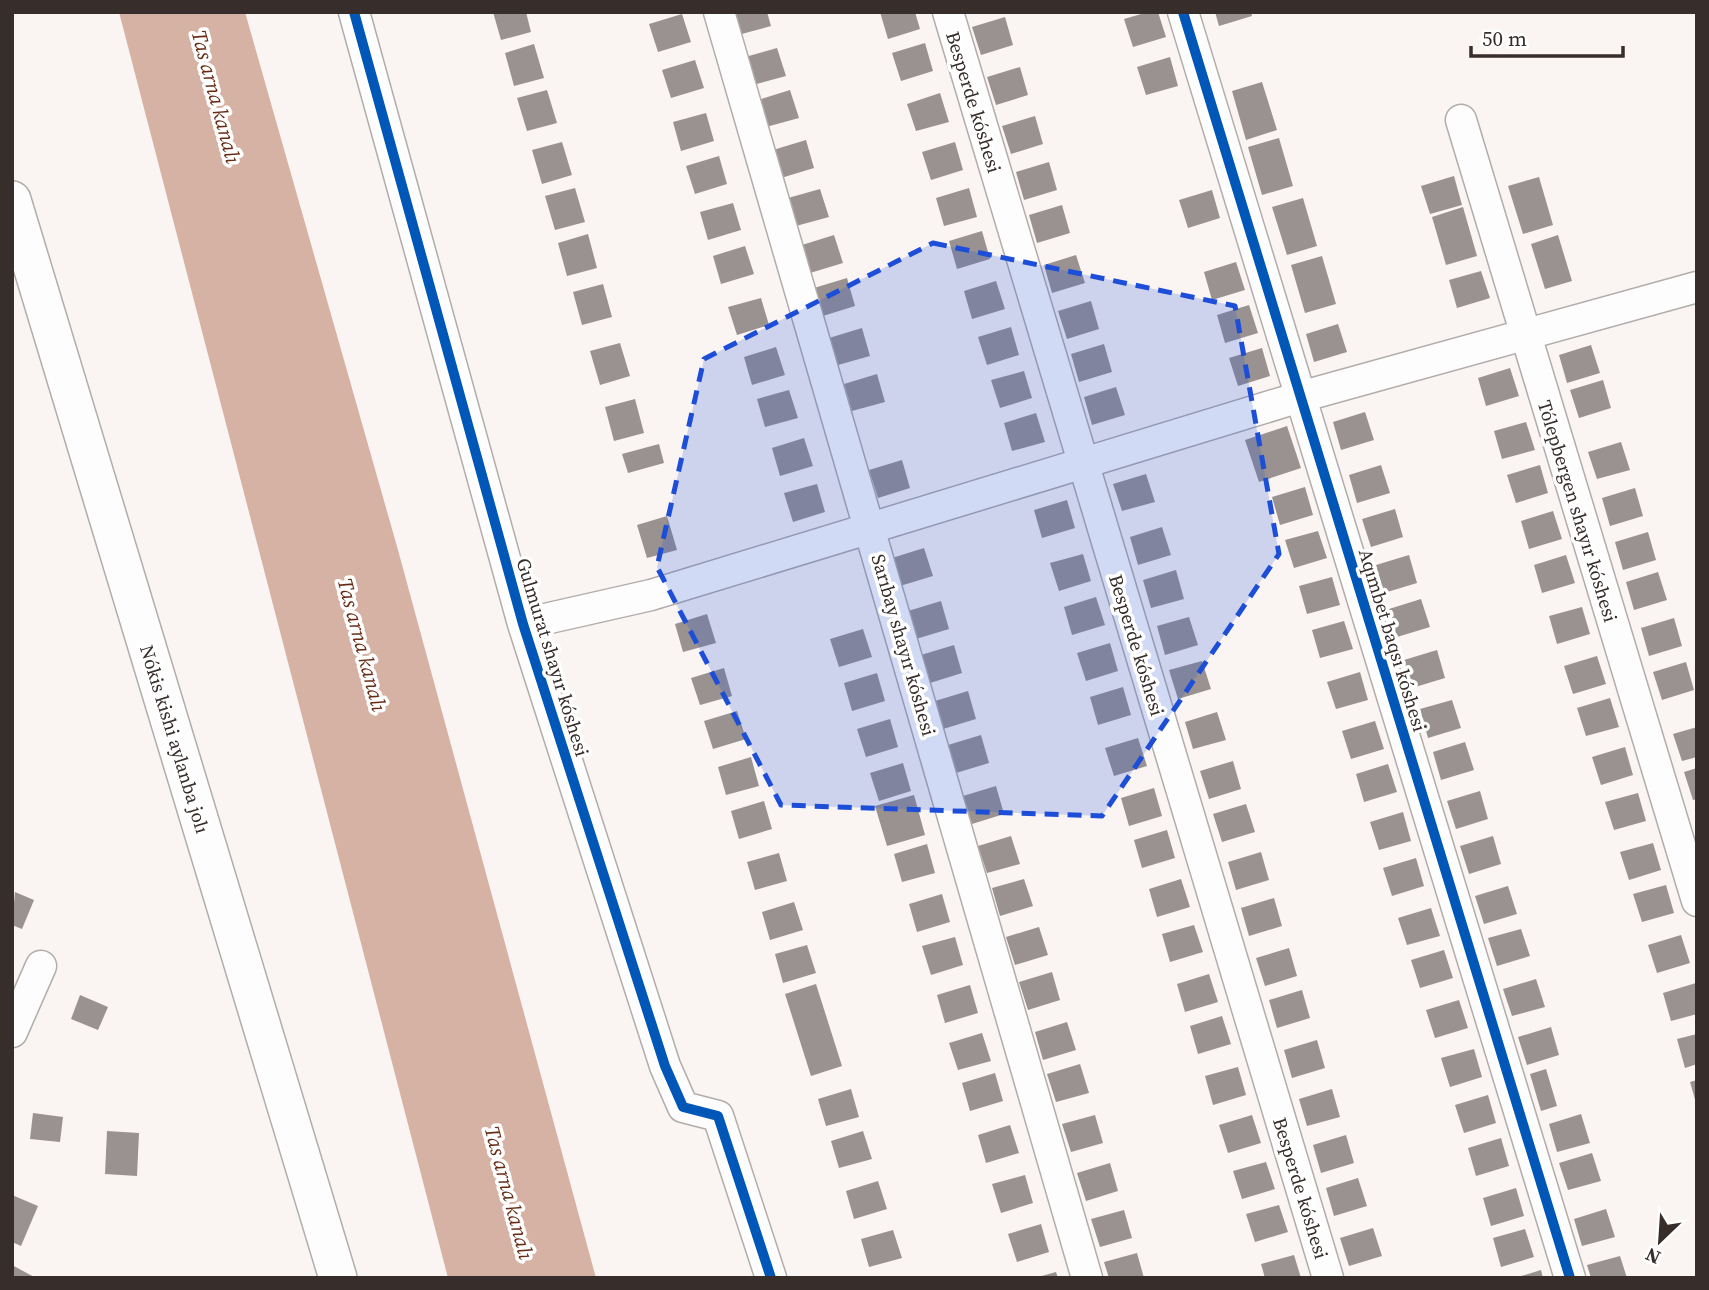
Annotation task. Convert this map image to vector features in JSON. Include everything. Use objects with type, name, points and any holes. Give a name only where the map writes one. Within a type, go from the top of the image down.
[{"type":"main road","name":"Nókis kishi aylanba jolı","points":[[12,200],[338,1278]]},
{"type":"street","name":"Gulmurat shayır kóshesi","points":[[354,12],[523,624],[665,1066],[683,1107],[718,1116],[771,1278]]},
{"type":"street","name":"Sarıbay shayır kóshesi","points":[[719,12],[1087,1278]]},
{"type":"street","name":"Besperde kóshesi","points":[[948,12],[1328,1278]]},
{"type":"street","name":"Aqımbet baqsı kóshesi","points":[[1183,12],[1570,1278]]},
{"type":"street","name":"Tólepbergen shayır kóshesi","points":[[1461,120],[1697,901]]},
{"type":"street","points":[[523,624],[651,595],[1300,397],[1697,287]]},
{"type":"street","points":[[12,1031],[41,966]]},
{"type":"highlighted area","points":[[933,243],[1235,306],[1279,554],[1102,816],[781,805],[657,567],[704,359]]},
{"type":"water","name":"Tas arna kanalı","points":[[119,12],[245,12],[398,550],[596,1278],[448,1278]]},
{"type":"building","points":[[493,12],[526,12],[531,32],[501,40]]},
{"type":"building","points":[[731,12],[767,12],[771,26],[738,35]]},
{"type":"building","points":[[880,12],[915,12],[920,29],[888,39]]},
{"type":"building","points":[[1158,12],[1166,37],[1133,47],[1124,19]]},
{"type":"building","points":[[1215,12],[1251,12],[1252,16],[1219,26]]},
{"type":"building","points":[[682,14],[691,42],[658,52],[649,24]]},
{"type":"building","points":[[1005,17],[1013,45],[981,55],[972,27]]},
{"type":"building","points":[[925,43],[933,71],[901,81],[892,53]]},
{"type":"building","points":[[534,44],[544,78],[514,86],[505,53]]},
{"type":"building","points":[[777,48],[786,76],[753,85],[745,57]]},
{"type":"building","points":[[1170,57],[1178,86],[1146,95],[1137,67]]},
{"type":"building","points":[[695,60],[704,88],[671,98],[662,70]]},
{"type":"building","points":[[1020,67],[1028,95],[996,105],[987,77]]},
{"type":"building","points":[[1262,82],[1277,130],[1246,140],[1232,91]]},
{"type":"building","points":[[547,90],[557,123],[527,131],[517,98]]},
{"type":"building","points":[[790,90],[799,118],[766,127],[758,100]]},
{"type":"building","points":[[940,93],[949,122],[916,131],[907,104]]},
{"type":"building","points":[[706,113],[714,141],[681,151],[673,122]]},
{"type":"building","points":[[1035,116],[1043,144],[1011,154],[1002,126]]},
{"type":"building","points":[[1279,138],[1293,186],[1262,195],[1248,147]]},
{"type":"building","points":[[806,140],[814,168],[781,178],[773,150]]},
{"type":"building","points":[[562,142],[572,175],[542,184],[532,150]]},
{"type":"building","points":[[955,142],[963,170],[931,180],[922,152]]},
{"type":"building","points":[[719,156],[727,184],[695,194],[686,166]]},
{"type":"building","points":[[1049,162],[1057,190],[1024,200],[1016,172]]},
{"type":"building","points":[[1454,176],[1462,205],[1430,214],[1421,186]]},
{"type":"building","points":[[1539,177],[1553,225],[1523,234],[1508,186]]},
{"type":"building","points":[[575,188],[585,222],[555,230],[545,196]]},
{"type":"building","points":[[969,188],[977,217],[944,226],[936,198]]},
{"type":"building","points":[[820,189],[829,217],[796,226],[788,198]]},
{"type":"building","points":[[1212,190],[1220,218],[1188,228],[1179,200]]},
{"type":"building","points":[[1303,198],[1317,246],[1287,255],[1272,207]]},
{"type":"building","points":[[733,203],[741,230],[708,240],[700,212]]},
{"type":"building","points":[[1062,205],[1070,233],[1037,243],[1029,215]]},
{"type":"building","points":[[1463,207],[1477,256],[1446,265],[1432,217]]},
{"type":"building","points":[[982,231],[990,259],[957,269],[949,241]]},
{"type":"building","points":[[588,234],[597,268],[567,276],[558,243]]},
{"type":"building","points":[[834,235],[843,263],[810,273],[802,245]]},
{"type":"building","points":[[1558,235],[1572,281],[1545,289],[1531,244]]},
{"type":"building","points":[[745,246],[754,274],[721,284],[713,256]]},
{"type":"building","points":[[1076,255],[1085,283],[1052,293],[1044,265]]},
{"type":"building","points":[[1322,256],[1336,304],[1305,313],[1291,265]]},
{"type":"building","points":[[1236,262],[1245,290],[1212,300],[1204,272]]},
{"type":"building","points":[[1481,271],[1490,298],[1457,308],[1449,280]]},
{"type":"building","points":[[847,278],[855,306],[823,316],[814,288]]},
{"type":"building","points":[[996,281],[1005,309],[972,319],[964,291]]},
{"type":"building","points":[[603,284],[612,317],[582,325],[573,292]]},
{"type":"building","points":[[761,298],[769,325],[737,335],[728,307]]},
{"type":"building","points":[[1091,301],[1099,329],[1067,339],[1058,311]]},
{"type":"building","points":[[1249,305],[1258,333],[1225,343],[1217,315]]},
{"type":"building","points":[[1338,324],[1347,352],[1314,362],[1306,334]]},
{"type":"building","points":[[1011,327],[1019,355],[987,365],[978,337]]},
{"type":"building","points":[[862,328],[870,356],[838,365],[829,338]]},
{"type":"building","points":[[620,343],[630,376],[600,385],[590,351]]},
{"type":"building","points":[[1104,344],[1112,372],[1079,382],[1071,354]]},
{"type":"building","points":[[1591,345],[1600,373],[1567,383],[1559,355]]},
{"type":"building","points":[[776,347],[785,375],[752,385],[744,357]]},
{"type":"building","points":[[1262,348],[1270,376],[1238,386],[1229,358]]},
{"type":"building","points":[[1510,368],[1519,396],[1486,406],[1478,378]]},
{"type":"building","points":[[1024,371],[1032,398],[1000,408],[991,380]]},
{"type":"building","points":[[877,374],[885,402],[852,411],[844,384]]},
{"type":"building","points":[[1603,380],[1611,408],[1579,418],[1570,390]]},
{"type":"building","points":[[1116,387],[1125,415],[1092,425],[1084,397]]},
{"type":"building","points":[[789,390],[798,418],[765,427],[757,399]]},
{"type":"building","points":[[635,399],[644,433],[614,441],[605,407]]},
{"type":"building","points":[[1365,412],[1374,440],[1341,450],[1333,422]]},
{"type":"building","points":[[1036,413],[1045,442],[1012,451],[1004,423]]},
{"type":"building","points":[[1526,422],[1535,450],[1502,459],[1494,431]]},
{"type":"building","points":[[1287,426],[1301,468],[1259,482],[1245,440]]},
{"type":"building","points":[[804,438],[813,466],[780,476],[772,448]]},
{"type":"building","points":[[1621,442],[1630,470],[1597,479],[1588,452]]},
{"type":"building","points":[[659,444],[664,463],[628,473],[622,454]]},
{"type":"building","points":[[902,460],[910,488],[878,498],[869,470]]},
{"type":"building","points":[[1381,465],[1390,493],[1357,503],[1349,475]]},
{"type":"building","points":[[1540,465],[1548,493],[1516,503],[1507,475]]},
{"type":"building","points":[[1146,474],[1155,502],[1122,511],[1113,484]]},
{"type":"building","points":[[817,484],[825,512],[793,522],[784,493]]},
{"type":"building","points":[[1305,487],[1313,515],[1280,525],[1272,497]]},
{"type":"building","points":[[1635,488],[1643,516],[1610,526],[1602,498]]},
{"type":"building","points":[[1067,500],[1075,528],[1042,538],[1034,510]]},
{"type":"building","points":[[1395,509],[1403,537],[1371,547],[1362,519]]},
{"type":"building","points":[[1553,511],[1562,539],[1529,549],[1521,521]]},
{"type":"building","points":[[667,516],[677,550],[647,558],[637,525]]},
{"type":"building","points":[[1162,527],[1171,555],[1138,565],[1130,537]]},
{"type":"building","points":[[1318,531],[1327,558],[1294,568],[1285,540]]},
{"type":"building","points":[[1648,532],[1656,560],[1623,570],[1615,542]]},
{"type":"building","points":[[924,548],[933,576],[900,586],[892,558]]},
{"type":"building","points":[[1083,554],[1091,581],[1059,591],[1050,563]]},
{"type":"building","points":[[1409,555],[1417,583],[1384,593],[1376,565]]},
{"type":"building","points":[[1566,555],[1575,583],[1542,593],[1534,565]]},
{"type":"building","points":[[1176,570],[1184,599],[1151,608],[1143,580]]},
{"type":"building","points":[[1658,572],[1667,600],[1634,610],[1626,582]]},
{"type":"building","points":[[1332,577],[1340,605],[1307,614],[1299,586]]},
{"type":"building","points":[[1096,597],[1105,625],[1072,635],[1064,607]]},
{"type":"building","points":[[1421,599],[1430,627],[1397,637],[1389,609]]},
{"type":"building","points":[[941,601],[949,629],[916,639],[908,611]]},
{"type":"building","points":[[1582,607],[1590,634],[1557,644],[1549,616]]},
{"type":"building","points":[[707,614],[716,643],[683,652],[675,624]]},
{"type":"building","points":[[1189,617],[1198,645],[1165,655],[1157,626]]},
{"type":"building","points":[[1674,618],[1682,646],[1649,656],[1641,628]]},
{"type":"building","points":[[1344,621],[1353,649],[1320,658],[1312,630]]},
{"type":"building","points":[[863,629],[872,657],[839,667],[830,639]]},
{"type":"building","points":[[1110,643],[1118,671],[1086,681],[1077,653]]},
{"type":"building","points":[[954,645],[962,673],[930,683],[921,655]]},
{"type":"building","points":[[1437,650],[1445,678],[1412,688],[1404,660]]},
{"type":"building","points":[[1597,656],[1606,684],[1573,694],[1564,666]]},
{"type":"building","points":[[1202,661],[1211,689],[1178,699],[1169,670]]},
{"type":"building","points":[[1686,662],[1694,690],[1662,700],[1653,672]]},
{"type":"building","points":[[724,668],[732,696],[700,705],[691,678]]},
{"type":"building","points":[[1360,672],[1368,700],[1336,709],[1327,682]]},
{"type":"building","points":[[877,673],[885,701],[852,711],[844,683]]},
{"type":"building","points":[[1123,687],[1131,715],[1098,725],[1090,697]]},
{"type":"building","points":[[968,691],[976,719],[943,729],[935,701]]},
{"type":"building","points":[[1610,698],[1619,727],[1586,736],[1577,708]]},
{"type":"building","points":[[1452,700],[1461,728],[1428,738],[1420,709]]},
{"type":"building","points":[[737,711],[746,739],[713,749],[704,721]]},
{"type":"building","points":[[1217,712],[1226,740],[1193,749],[1185,722]]},
{"type":"building","points":[[890,719],[898,747],[866,757],[857,729]]},
{"type":"building","points":[[1375,721],[1384,749],[1351,759],[1342,731]]},
{"type":"building","points":[[1697,727],[1697,757],[1682,761],[1673,734]]},
{"type":"building","points":[[981,735],[989,763],[956,773],[948,745]]},
{"type":"building","points":[[1138,738],[1147,766],[1114,776],[1105,748]]},
{"type":"building","points":[[1465,742],[1474,770],[1441,780],[1433,752]]},
{"type":"building","points":[[1625,747],[1633,775],[1601,785],[1592,757]]},
{"type":"building","points":[[751,757],[759,786],[726,795],[718,767]]},
{"type":"building","points":[[1233,761],[1241,789],[1209,799],[1200,771]]},
{"type":"building","points":[[903,763],[911,791],[879,801],[870,773]]},
{"type":"building","points":[[1388,764],[1397,792],[1364,802],[1356,774]]},
{"type":"building","points":[[1697,768],[1697,799],[1693,800],[1684,772]]},
{"type":"building","points":[[996,786],[1004,814],[972,824],[963,796]]},
{"type":"building","points":[[1154,788],[1162,816],[1129,826],[1121,798]]},
{"type":"building","points":[[1480,791],[1488,819],[1456,829],[1447,801]]},
{"type":"building","points":[[1638,793],[1646,821],[1614,830],[1605,802]]},
{"type":"building","points":[[914,795],[925,835],[887,846],[875,806]]},
{"type":"building","points":[[764,801],[772,829],[739,839],[731,811]]},
{"type":"building","points":[[1246,804],[1255,832],[1222,842],[1213,814]]},
{"type":"building","points":[[1403,812],[1411,841],[1379,850],[1370,822]]},
{"type":"building","points":[[1167,830],[1175,858],[1142,868],[1134,840]]},
{"type":"building","points":[[1011,836],[1020,864],[987,873],[978,846]]},
{"type":"building","points":[[1493,836],[1501,864],[1469,874],[1460,846]]},
{"type":"building","points":[[1653,843],[1661,870],[1629,880],[1620,852]]},
{"type":"building","points":[[927,844],[935,873],[902,882],[894,854]]},
{"type":"building","points":[[1261,852],[1269,880],[1236,890],[1228,862]]},
{"type":"building","points":[[779,853],[787,881],[755,890],[747,862]]},
{"type":"building","points":[[1416,858],[1424,886],[1392,896],[1383,868]]},
{"type":"building","points":[[1024,879],[1033,906],[1000,916],[992,888]]},
{"type":"building","points":[[1181,879],[1190,907],[1157,917],[1149,889]]},
{"type":"building","points":[[1666,885],[1674,913],[1642,922],[1633,894]]},
{"type":"building","points":[[1508,886],[1517,914],[1484,924],[1475,896]]},
{"type":"building","points":[[15,892],[34,900],[22,929],[12,925]]},
{"type":"building","points":[[942,894],[950,922],[917,932],[909,904]]},
{"type":"building","points":[[1274,898],[1282,926],[1249,936],[1241,908]]},
{"type":"building","points":[[794,902],[803,930],[770,940],[762,912]]},
{"type":"building","points":[[1431,908],[1440,936],[1407,945],[1398,918]]},
{"type":"building","points":[[1194,925],[1203,952],[1170,962],[1162,934]]},
{"type":"building","points":[[1039,927],[1048,955],[1015,965],[1006,937]]},
{"type":"building","points":[[1521,929],[1530,956],[1497,966],[1488,938]]},
{"type":"building","points":[[1681,935],[1690,963],[1657,973],[1648,945]]},
{"type":"building","points":[[955,937],[963,965],[931,975],[922,946]]},
{"type":"building","points":[[807,945],[816,973],[783,983],[775,954]]},
{"type":"building","points":[[1289,948],[1297,976],[1265,986],[1256,958]]},
{"type":"building","points":[[1444,950],[1453,978],[1420,988],[1411,960]]},
{"type":"building","points":[[1052,972],[1060,1000],[1028,1010],[1019,982]]},
{"type":"building","points":[[1209,974],[1218,1002],[1185,1012],[1177,984]]},
{"type":"building","points":[[1536,979],[1545,1007],[1512,1016],[1503,989]]},
{"type":"building","points":[[1696,983],[1697,1014],[1671,1021],[1663,993]]},
{"type":"building","points":[[816,984],[842,1066],[811,1076],[785,994]]},
{"type":"building","points":[[970,985],[978,1013],[945,1023],[937,995]]},
{"type":"building","points":[[1302,990],[1310,1018],[1277,1028],[1269,1000]]},
{"type":"building","points":[[80,995],[108,1007],[98,1030],[71,1019]]},
{"type":"building","points":[[1459,1000],[1468,1028],[1435,1038],[1426,1010]]},
{"type":"building","points":[[1222,1016],[1231,1044],[1198,1054],[1190,1026]]},
{"type":"building","points":[[1067,1022],[1076,1050],[1043,1060],[1035,1032]]},
{"type":"building","points":[[1551,1027],[1559,1055],[1527,1065],[1518,1037]]},
{"type":"building","points":[[982,1033],[991,1061],[958,1070],[949,1043]]},
{"type":"building","points":[[1697,1034],[1697,1064],[1685,1068],[1677,1039]]},
{"type":"building","points":[[1317,1040],[1325,1068],[1292,1078],[1284,1050]]},
{"type":"building","points":[[1474,1049],[1482,1077],[1450,1087],[1441,1058]]},
{"type":"building","points":[[1080,1064],[1089,1093],[1056,1102],[1047,1074]]},
{"type":"building","points":[[1238,1067],[1246,1095],[1213,1105],[1205,1076]]},
{"type":"building","points":[[1546,1069],[1557,1106],[1541,1111],[1530,1074]]},
{"type":"building","points":[[995,1073],[1003,1101],[970,1111],[962,1083]]},
{"type":"building","points":[[1697,1080],[1697,1103],[1696,1103],[1690,1082]]},
{"type":"building","points":[[851,1089],[859,1117],[826,1126],[818,1099]]},
{"type":"building","points":[[1332,1089],[1340,1117],[1307,1126],[1299,1099]]},
{"type":"building","points":[[1488,1095],[1496,1123],[1464,1133],[1455,1105]]},
{"type":"building","points":[[33,1113],[63,1117],[60,1142],[30,1139]]},
{"type":"building","points":[[1581,1114],[1590,1143],[1557,1152],[1549,1124]]},
{"type":"building","points":[[1095,1115],[1103,1143],[1071,1152],[1062,1124]]},
{"type":"building","points":[[1252,1115],[1261,1143],[1228,1153],[1219,1125]]},
{"type":"building","points":[[1010,1125],[1019,1153],[986,1163],[978,1135]]},
{"type":"building","points":[[107,1131],[139,1133],[137,1176],[105,1174]]},
{"type":"building","points":[[863,1131],[872,1159],[839,1168],[831,1141]]},
{"type":"building","points":[[1346,1135],[1354,1163],[1321,1173],[1313,1145]]},
{"type":"building","points":[[1501,1138],[1509,1166],[1476,1176],[1468,1148]]},
{"type":"building","points":[[1592,1153],[1601,1181],[1568,1190],[1559,1163]]},
{"type":"building","points":[[1266,1162],[1275,1189],[1242,1199],[1233,1171]]},
{"type":"building","points":[[1110,1163],[1118,1191],[1086,1201],[1077,1173]]},
{"type":"building","points":[[1025,1175],[1033,1203],[1001,1213],[992,1184]]},
{"type":"building","points":[[1358,1178],[1367,1206],[1334,1216],[1326,1188]]},
{"type":"building","points":[[878,1181],[887,1209],[854,1219],[846,1191]]},
{"type":"building","points":[[1516,1188],[1524,1216],[1491,1226],[1483,1198]]},
{"type":"building","points":[[12,1195],[38,1206],[21,1246],[12,1242]]},
{"type":"building","points":[[1279,1205],[1288,1232],[1255,1242],[1246,1214]]},
{"type":"building","points":[[1606,1209],[1615,1237],[1582,1246],[1574,1219]]},
{"type":"building","points":[[1124,1210],[1132,1238],[1100,1247],[1091,1219]]},
{"type":"building","points":[[1041,1224],[1049,1252],[1017,1262],[1008,1234]]},
{"type":"building","points":[[1373,1228],[1382,1256],[1349,1266],[1340,1238]]},
{"type":"building","points":[[1525,1229],[1534,1257],[1501,1267],[1493,1238]]},
{"type":"building","points":[[893,1230],[902,1258],[869,1267],[861,1239]]},
{"type":"building","points":[[1137,1253],[1144,1278],[1109,1278],[1104,1262]]},
{"type":"building","points":[[1294,1255],[1301,1278],[1265,1278],[1261,1264]]},
{"type":"building","points":[[1620,1256],[1627,1278],[1591,1278],[1587,1265]]},
{"type":"building","points":[[12,1265],[36,1278],[12,1278]]},
{"type":"building","points":[[1541,1270],[1543,1278],[1518,1278],[1518,1277]]},
{"type":"building","points":[[1056,1272],[1058,1278],[1038,1278],[1038,1277]]},
{"type":"cycle path","points":[[354,12],[523,624],[665,1066],[683,1107],[718,1116],[771,1278]]},
{"type":"cycle path","points":[[1183,12],[1570,1278]]}]
